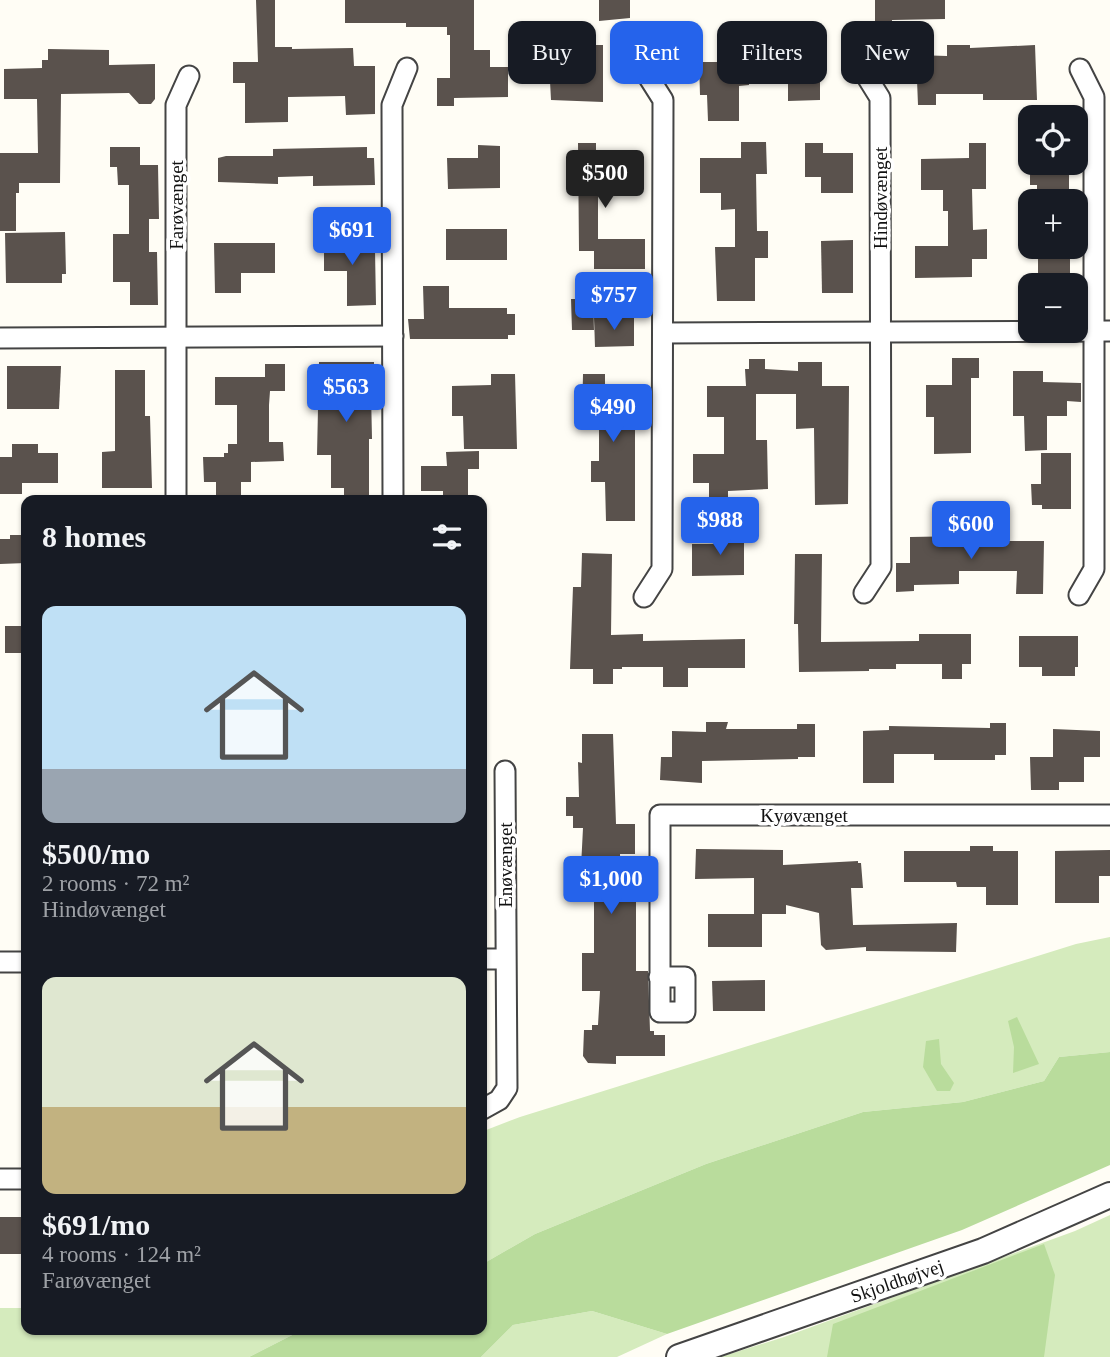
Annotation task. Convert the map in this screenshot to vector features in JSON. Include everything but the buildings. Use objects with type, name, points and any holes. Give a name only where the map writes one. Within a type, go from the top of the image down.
[{"type":"street","points":[[393,495],[392,105],[407,68]]},
{"type":"street","points":[[1079,594],[1094,569],[1103,331],[1094,97],[1080,69]]},
{"type":"street","name":"Farøvænget","points":[[176,495],[176,105],[189,76]]},
{"type":"street","points":[[644,597],[662,569],[663,100],[653,84]]},
{"type":"street","name":"Hindøvænget","points":[[864,593],[881,567],[880,98],[871,84]]},
{"type":"street","points":[[664,333],[1103,331]]},
{"type":"street","points":[[0,338],[393,336]]},
{"type":"street","name":"Enøvænget","points":[[487,1107],[499,1101],[506,1087],[505,771]]},
{"type":"street","name":"Kyøvænget","points":[[659,977],[660,815],[1110,815]]},
{"type":"street","points":[[487,960],[505,959]]},
{"type":"street","points":[[0,962],[21,962]]},
{"type":"street","points":[[0,1179],[21,1180]]},
{"type":"street","name":"Skjoldhøjvej","points":[[680,1357],[983,1251],[1110,1195]]},
{"type":"green space","points":[[1110,937],[1110,1052],[1059,1057],[1044,1081],[963,1102],[863,1112],[706,1164],[535,1234],[487,1262],[487,1130],[520,1117],[1076,944]]},
{"type":"green space","points":[[1017,1017],[1039,1064],[1013,1073],[1014,1047],[1008,1021]]},
{"type":"green space","points":[[939,1039],[941,1064],[954,1083],[950,1091],[937,1091],[923,1067],[926,1041]]},
{"type":"green space","points":[[1110,1052],[1110,1165],[962,1230],[667,1334],[592,1311],[513,1325],[481,1357],[249,1357],[292,1335],[487,1335],[487,1262],[535,1234],[706,1164],[863,1112],[963,1102],[1044,1081],[1059,1057]]},
{"type":"green space","points":[[1110,1215],[1110,1357],[720,1357],[784,1337],[1075,1231]]},
{"type":"green space","points":[[1044,1244],[1055,1275],[1044,1357],[827,1357],[833,1324]]},
{"type":"green space","points":[[0,1308],[21,1308],[21,1335],[292,1335],[249,1357],[0,1357]]},
{"type":"green space","points":[[592,1311],[667,1334],[617,1357],[481,1357],[513,1325]]}]
